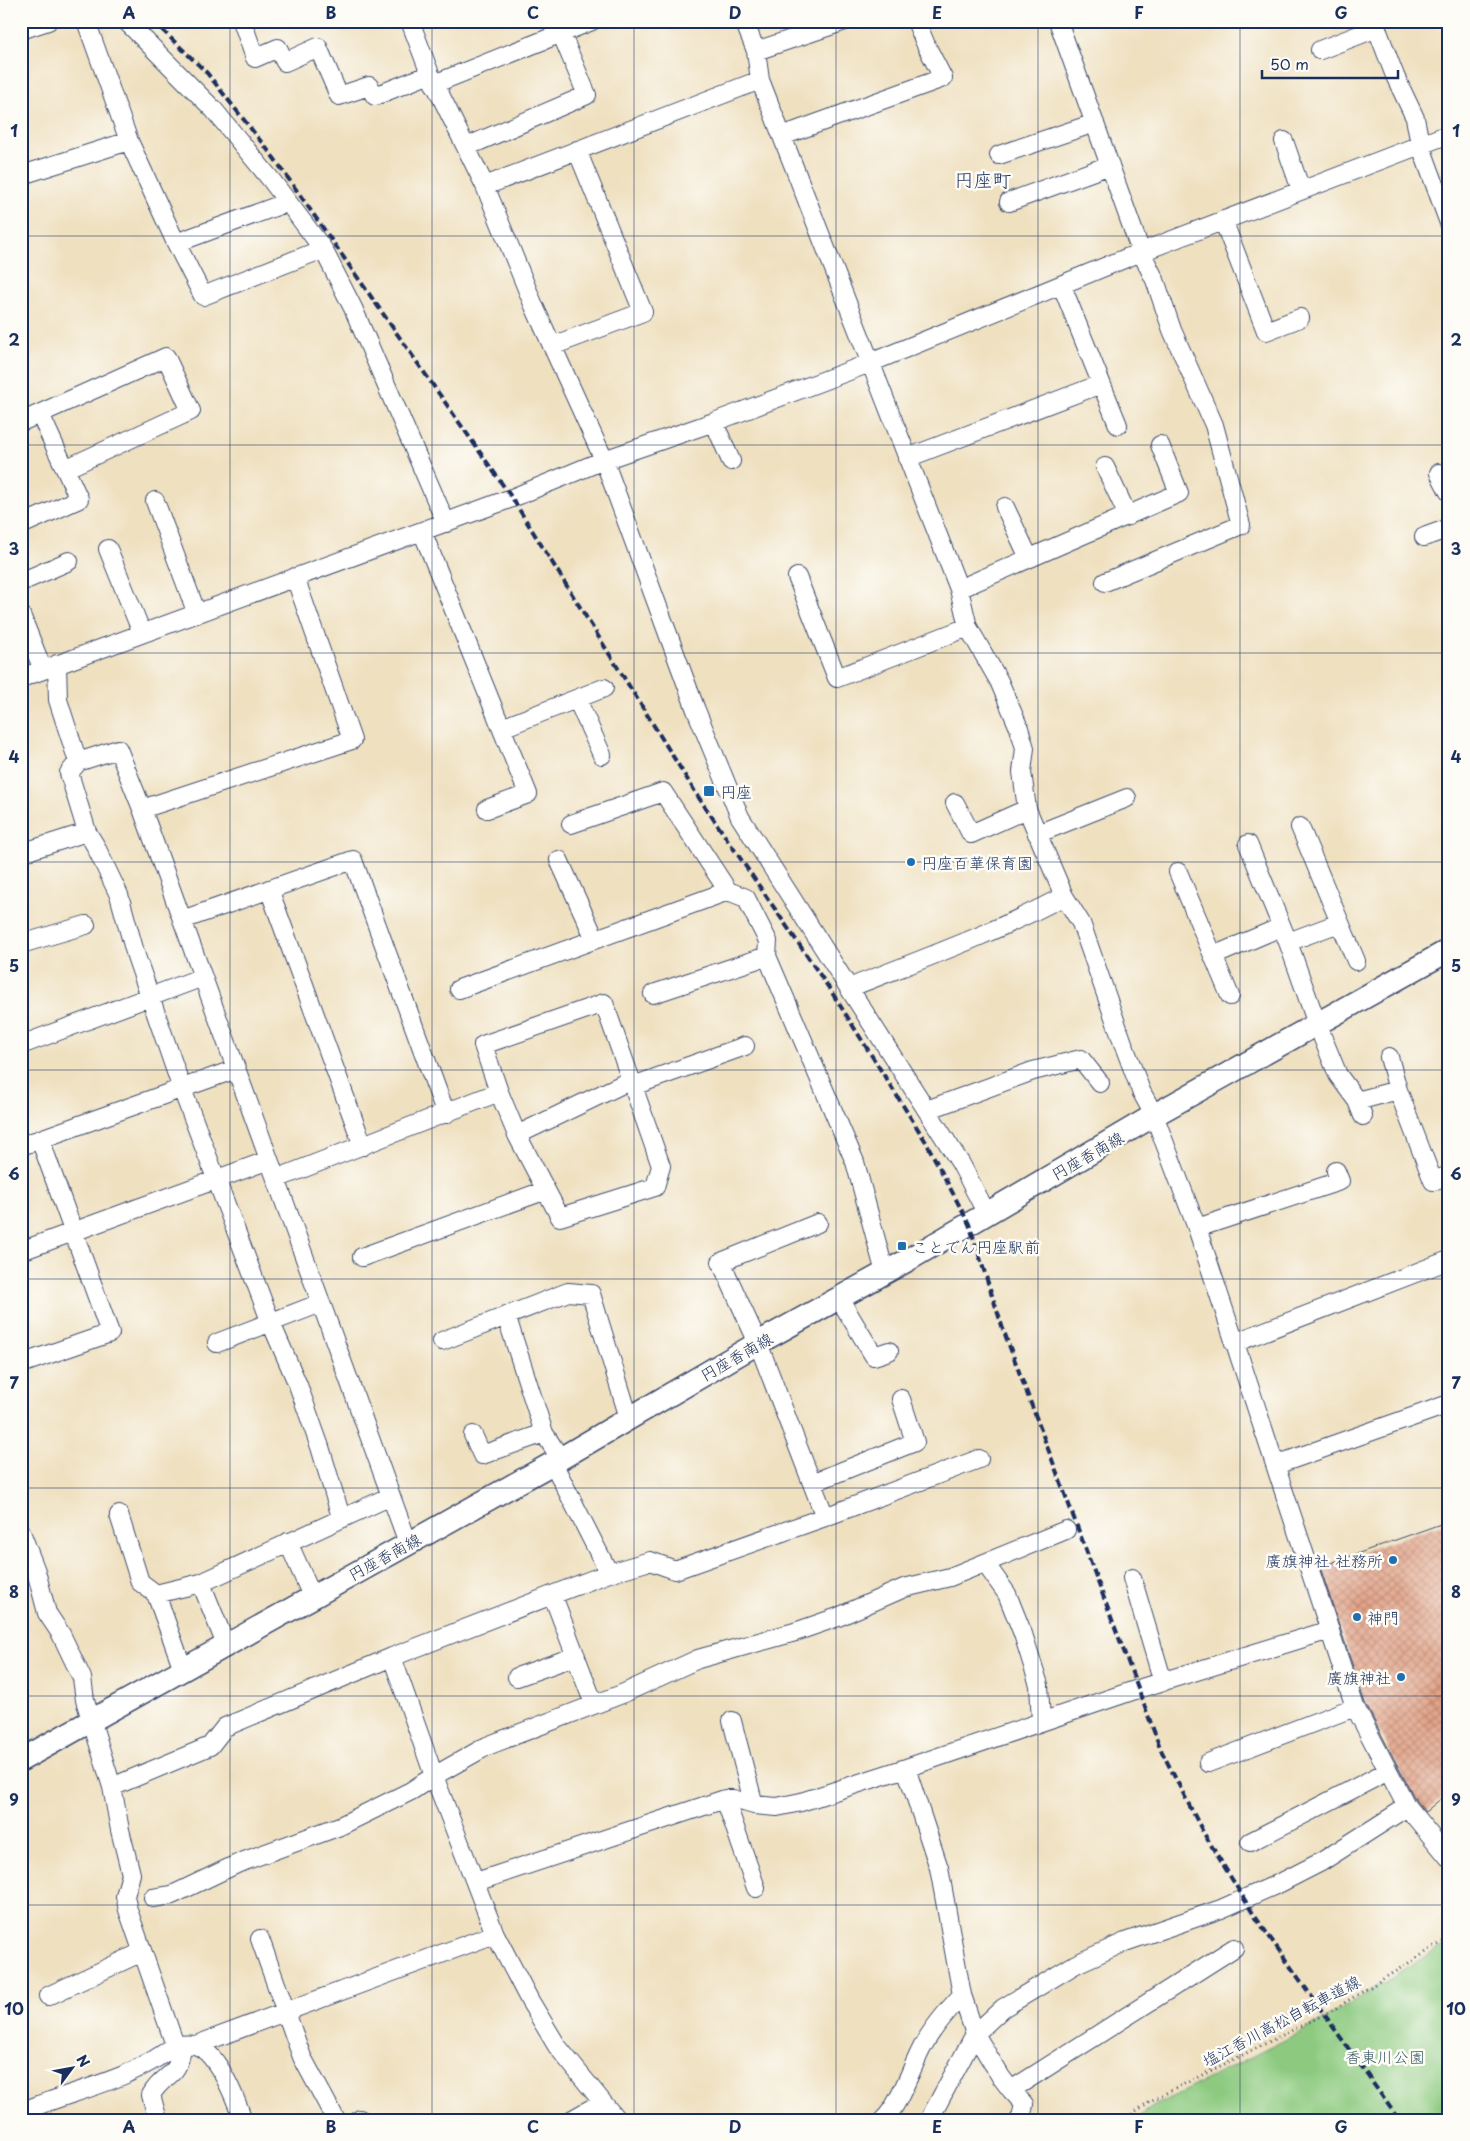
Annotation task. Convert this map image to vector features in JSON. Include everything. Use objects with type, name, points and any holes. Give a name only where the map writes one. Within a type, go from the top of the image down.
[{"type":"main road","name":"円座香南線","points":[[21,1760],[557,1460],[758,1343],[885,1273],[1154,1116],[1449,950]]},
{"type":"street","points":[[21,30],[48,21]]},
{"type":"street","points":[[86,21],[129,141],[203,296],[323,250]]},
{"type":"street","points":[[126,21],[214,110],[288,202],[323,250],[353,308],[446,522]]},
{"type":"street","points":[[242,21],[255,58],[278,48],[285,62],[318,47],[339,96],[369,86],[375,96],[432,79],[558,27],[592,21]]},
{"type":"street","points":[[410,21],[432,79],[485,186],[552,346],[604,460],[696,710],[740,817],[961,1164],[987,1214]]},
{"type":"street","points":[[744,21],[756,51],[760,80],[959,589],[968,627],[999,681],[1019,728],[1025,748],[1022,772],[1027,809],[1064,896],[1081,923],[1141,1091],[1154,1116],[1197,1228],[1355,1707],[1407,1807],[1449,1858]]},
{"type":"street","points":[[756,51],[844,21]]},
{"type":"street","points":[[782,136],[943,78],[926,46],[916,21]]},
{"type":"street","points":[[1058,21],[1141,252],[1156,280],[1172,330],[1214,426],[1242,525],[1105,582]]},
{"type":"street","points":[[1320,50],[1376,25],[1395,76],[1415,118],[1420,144],[1449,223]]},
{"type":"street","points":[[466,147],[587,96],[558,27]]},
{"type":"street","points":[[485,186],[760,80]]},
{"type":"street","points":[[999,155],[1095,123]]},
{"type":"street","points":[[21,678],[512,498],[604,460],[714,422],[870,363],[1062,286],[1141,252],[1449,134]]},
{"type":"street","points":[[21,173],[22,175],[129,141]]},
{"type":"street","points":[[1284,141],[1301,190]]},
{"type":"street","points":[[552,346],[642,312],[577,150]]},
{"type":"street","points":[[1009,202],[1110,165]]},
{"type":"street","points":[[176,242],[288,202]]},
{"type":"street","points":[[1223,220],[1266,331],[1300,318]]},
{"type":"street","points":[[1062,286],[1118,425]]},
{"type":"street","points":[[21,422],[166,357],[191,412],[65,469]]},
{"type":"street","points":[[907,458],[1101,384]]},
{"type":"street","points":[[21,525],[79,499],[40,414]]},
{"type":"street","points":[[714,422],[732,461]]},
{"type":"street","points":[[959,589],[1179,493],[1160,445]]},
{"type":"street","points":[[1105,467],[1128,516]]},
{"type":"street","points":[[1439,473],[1449,492]]},
{"type":"street","points":[[155,501],[197,614]]},
{"type":"street","points":[[1005,507],[1029,558]]},
{"type":"street","points":[[1424,537],[1449,528]]},
{"type":"street","points":[[422,531],[528,794],[487,809]]},
{"type":"street","points":[[108,549],[142,634]]},
{"type":"street","points":[[21,582],[69,561]]},
{"type":"street","points":[[796,576],[838,678],[968,627]]},
{"type":"street","points":[[142,809],[352,740],[295,578]]},
{"type":"street","points":[[21,614],[50,667],[58,700],[78,762]]},
{"type":"street","points":[[502,728],[604,688]]},
{"type":"street","points":[[577,699],[602,755]]},
{"type":"street","points":[[341,1518],[314,1429],[298,1385],[271,1323],[182,1089],[136,956],[119,895],[87,832],[69,773],[78,762],[118,749],[142,809],[408,1543]]},
{"type":"street","points":[[571,824],[663,792],[728,891],[746,898],[768,940],[767,956],[855,1162],[885,1273]]},
{"type":"street","points":[[1037,834],[1127,798]]},
{"type":"street","points":[[956,803],[971,834],[1027,809]]},
{"type":"street","points":[[1300,827],[1356,961]]},
{"type":"street","points":[[21,852],[87,832]]},
{"type":"street","points":[[1248,844],[1285,934],[1316,1024],[1338,1075],[1360,1108],[1398,1090]]},
{"type":"street","points":[[182,920],[353,860],[446,1114]]},
{"type":"street","points":[[559,860],[595,940]]},
{"type":"street","points":[[1178,872],[1230,996]]},
{"type":"street","points":[[269,889],[363,1146]]},
{"type":"street","points":[[459,989],[728,891]]},
{"type":"street","points":[[849,988],[986,934],[1025,917],[1064,896]]},
{"type":"street","points":[[1214,956],[1285,934],[1339,923]]},
{"type":"street","points":[[21,944],[86,925]]},
{"type":"street","points":[[653,994],[767,956]]},
{"type":"street","points":[[21,1045],[203,977]]},
{"type":"street","points":[[604,1003],[632,1083],[661,1166],[655,1187],[560,1217],[517,1135],[499,1092],[483,1044],[604,1003]]},
{"type":"street","points":[[517,1135],[632,1083],[745,1046]]},
{"type":"street","points":[[1389,1057],[1398,1090],[1433,1181],[1449,1175]]},
{"type":"street","points":[[927,1110],[1033,1071],[1081,1059],[1100,1083]]},
{"type":"street","points":[[21,1146],[236,1069]]},
{"type":"street","points":[[276,1179],[499,1092]]},
{"type":"street","points":[[21,1364],[110,1333],[40,1140]]},
{"type":"street","points":[[21,1251],[269,1160]]},
{"type":"street","points":[[1197,1228],[1340,1181],[1336,1171]]},
{"type":"street","points":[[362,1257],[546,1190]]},
{"type":"street","points":[[818,1224],[721,1262],[758,1343],[825,1517]]},
{"type":"street","points":[[1234,1343],[1449,1260]]},
{"type":"street","points":[[442,1341],[568,1292],[591,1294],[629,1418]]},
{"type":"street","points":[[839,1298],[874,1356],[889,1351]]},
{"type":"street","points":[[218,1343],[321,1303]]},
{"type":"street","points":[[506,1315],[544,1433],[609,1573]]},
{"type":"street","points":[[812,1483],[916,1442],[901,1399]]},
{"type":"street","points":[[1276,1465],[1449,1404]]},
{"type":"street","points":[[473,1435],[482,1455],[544,1433]]},
{"type":"street","points":[[112,1787],[210,1746],[225,1727],[392,1657],[609,1573],[650,1561],[675,1570],[825,1517],[978,1459]]},
{"type":"street","points":[[156,1594],[201,1583],[391,1496]]},
{"type":"street","points":[[119,1515],[140,1582],[156,1594],[183,1669]]},
{"type":"street","points":[[152,1898],[172,1895],[239,1863],[340,1826],[411,1791],[487,1746],[622,1694],[698,1659],[795,1632],[838,1617],[904,1588],[950,1577],[1066,1530]]},
{"type":"street","points":[[21,1532],[36,1571],[47,1613],[61,1634],[82,1678],[85,1700],[112,1787],[131,1874],[125,1896],[142,1952],[184,2045],[177,2068],[171,2076],[157,2085],[151,2095],[158,2120]]},
{"type":"street","points":[[288,1542],[312,1596]]},
{"type":"street","points":[[985,1563],[1007,1594],[1023,1634],[1038,1685],[1041,1722]]},
{"type":"street","points":[[1132,1578],[1163,1682]]},
{"type":"street","points":[[201,1583],[226,1645]]},
{"type":"street","points":[[553,1596],[590,1694]]},
{"type":"street","points":[[476,1882],[725,1799],[733,1799],[754,1805],[777,1807],[801,1802],[1163,1682],[1330,1630]]},
{"type":"street","points":[[518,1677],[576,1656]]},
{"type":"street","points":[[392,1657],[434,1776],[495,1934],[530,2001],[557,2046],[617,2120]]},
{"type":"street","points":[[1208,1763],[1355,1707]]},
{"type":"street","points":[[732,1720],[754,1805]]},
{"type":"street","points":[[906,1768],[939,1868],[962,1995],[975,2034],[1001,2078],[1024,2104],[1019,2120]]},
{"type":"street","points":[[1250,1842],[1388,1771]]},
{"type":"street","points":[[725,1799],[756,1888]]},
{"type":"street","points":[[929,2120],[975,2034],[1003,2008],[1076,1964],[1125,1942],[1221,1909],[1280,1884],[1336,1853],[1407,1807]]},
{"type":"street","points":[[21,2112],[130,2073],[184,2045],[286,2012],[495,1934]]},
{"type":"street","points":[[260,1939],[302,2057],[336,2120]]},
{"type":"street","points":[[1011,2090],[1234,1948]]},
{"type":"street","points":[[48,1996],[142,1952]]},
{"type":"street","points":[[883,2120],[895,2104],[924,2043],[942,2016],[962,1995]]},
{"type":"street","points":[[184,2045],[210,2054],[235,2099],[244,2120]]},
{"type":"street","points":[[571,2120],[602,2103]]},
{"type":"path","name":"塩江香川高松自転車道線","points":[[1124,2120],[1150,2101],[1333,2010],[1449,1938]]},
{"type":"green space","name":"香東川公園","points":[[1449,1942],[1449,2113],[1437,2120],[1134,2120],[1154,2106],[1324,2020]]},
{"type":"building","name":"廣旗神社","points":[[1449,1521],[1449,1792],[1425,1812],[1416,1801],[1365,1703],[1320,1567]]},
{"type":"railway","points":[[153,21],[207,73],[274,158],[512,498],[699,798],[831,991],[926,1142],[969,1224],[1003,1329],[1161,1750],[1203,1832],[1254,1915],[1399,2120]]},
{"type":"place","name":"円座","points":[[709,791]]},
{"type":"place","name":"円座百華保育園","points":[[911,862]]},
{"type":"place","name":"ことでん円座駅前","points":[[902,1246]]},
{"type":"place","name":"廣旗神社 社務所","points":[[1393,1560]]},
{"type":"place","name":"神門","points":[[1357,1617]]},
{"type":"place","name":"廣旗神社","points":[[1401,1677]]},
{"type":"district","name":"円座町","points":[[983,179]]}]
